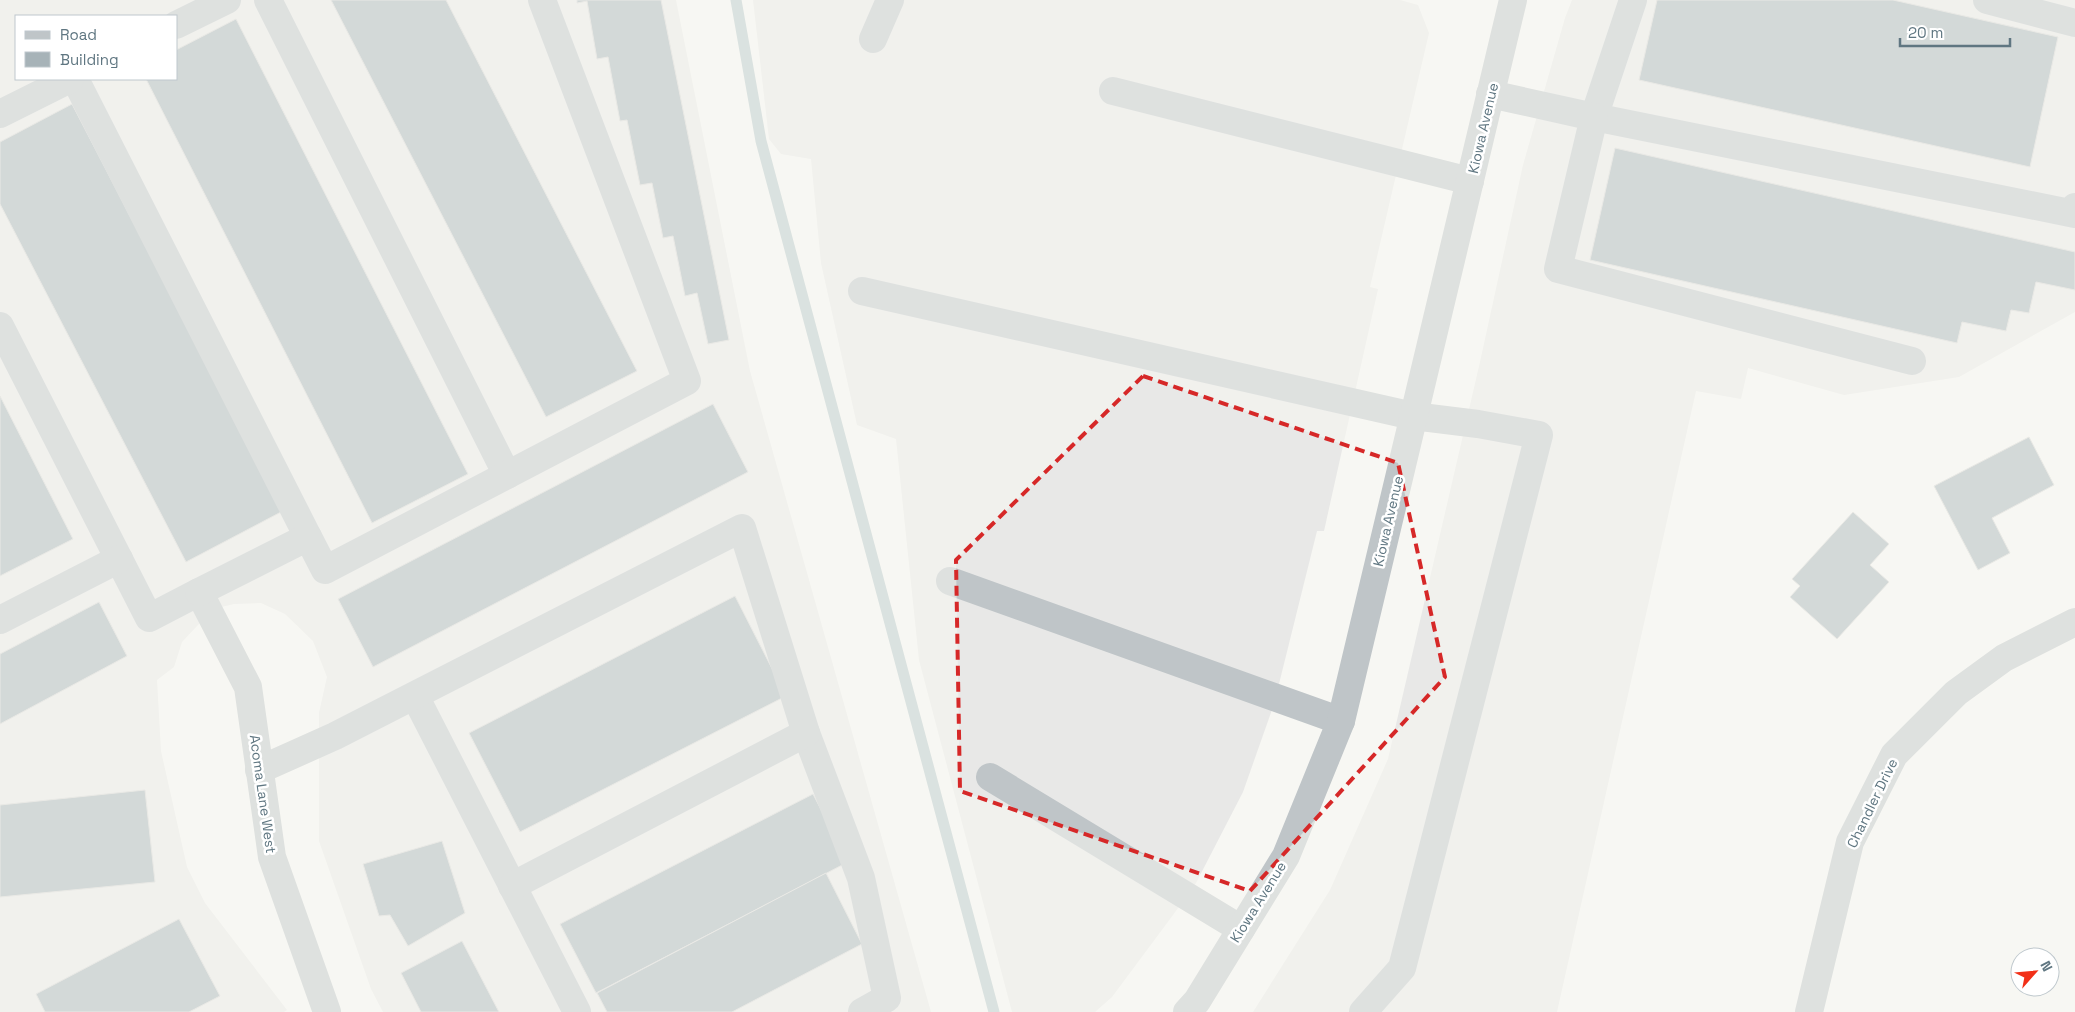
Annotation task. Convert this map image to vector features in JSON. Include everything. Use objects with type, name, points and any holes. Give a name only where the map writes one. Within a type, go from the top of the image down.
[{"type":"street","points":[[178,25],[227,0]]},
{"type":"street","points":[[268,0],[507,475]]},
{"type":"street","points":[[76,80],[325,570],[687,381],[542,0]]},
{"type":"street","points":[[873,39],[890,0]]},
{"type":"street","name":"Kiowa Avenue","points":[[1187,1012],[1197,1001],[1286,856],[1341,720],[1513,0]]},
{"type":"street","points":[[1633,0],[1594,117],[1558,269],[1912,361]]},
{"type":"street","points":[[1987,0],[2075,23]]},
{"type":"street","points":[[0,114],[68,80]]},
{"type":"street","points":[[1113,91],[1470,181]]},
{"type":"street","points":[[1490,94],[1594,117],[2075,214],[2075,207]]},
{"type":"street","points":[[862,292],[1413,416],[1478,424],[1539,435],[1402,968],[1363,1012]]},
{"type":"street","points":[[0,326],[149,618],[308,536]]},
{"type":"street","points":[[259,770],[335,736],[415,696],[742,528],[806,733],[861,878],[887,998],[862,1012]]},
{"type":"street","points":[[0,620],[119,559]]},
{"type":"street","points":[[950,581],[1341,720]]},
{"type":"street","name":"Acoma Lane West","points":[[199,592],[248,687],[272,857],[327,1012]]},
{"type":"street","name":"Chandler Drive","points":[[1809,1012],[1850,842],[1894,754],[1956,692],[2004,658],[2075,622]]},
{"type":"street","points":[[415,696],[577,1012]]},
{"type":"street","points":[[512,886],[806,733]]},
{"type":"street","points":[[990,777],[1241,930]]},
{"type":"highlighted area","points":[[1143,376],[1398,463],[1445,677],[1250,891],[960,791],[956,560]]},
{"type":"shaded area","points":[[0,0],[676,0],[750,371],[931,1012],[383,1012],[371,989],[319,841],[319,713],[327,677],[313,641],[285,614],[261,603],[234,604],[213,609],[182,642],[174,667],[157,680],[161,751],[187,867],[205,903],[287,1010],[284,1012],[0,1012]]},
{"type":"shaded area","points":[[753,0],[1400,0],[1418,5],[1429,33],[1370,287],[1378,289],[1324,531],[1317,531],[1274,704],[1243,792],[1196,883],[1112,997],[1095,1012],[1012,1012],[919,660],[896,439],[857,425],[821,263],[811,159],[781,154],[769,139]]},
{"type":"shaded area","points":[[1572,0],[2075,0],[2075,312],[1959,377],[1844,395],[1748,368],[1741,399],[1696,391],[1557,1012],[1253,1012],[1330,890],[1388,759],[1480,362],[1523,165],[1565,18]]},
{"type":"building","points":[[331,0],[446,0],[637,371],[546,417]]},
{"type":"building","points":[[577,0],[661,0],[729,340],[708,344],[697,293],[685,296],[673,236],[663,238],[652,183],[640,185],[627,120],[620,121],[608,57],[597,59],[587,1],[577,3]]},
{"type":"building","points":[[1657,0],[1893,0],[2058,37],[2030,167],[1639,80]]},
{"type":"building","points":[[236,19],[468,474],[372,523],[147,80],[178,80],[178,49]]},
{"type":"building","points":[[72,104],[283,511],[186,562],[0,204],[0,142]]},
{"type":"building","points":[[1615,148],[2075,252],[2075,290],[2036,282],[2029,313],[2011,310],[2006,331],[1962,322],[1957,343],[1590,260]]},
{"type":"building","points":[[0,396],[73,539],[0,576]]},
{"type":"building","points":[[713,404],[748,472],[373,667],[338,599]]},
{"type":"building","points":[[2029,437],[2054,485],[1992,518],[2010,553],[1978,570],[1934,486]]},
{"type":"building","points":[[1853,512],[1889,544],[1870,565],[1889,582],[1837,639],[1790,597],[1800,586],[1792,579]]},
{"type":"building","points":[[735,596],[786,696],[520,832],[469,733]]},
{"type":"building","points":[[99,602],[127,656],[0,724],[0,654]]},
{"type":"building","points":[[145,790],[155,882],[0,897],[0,805]]},
{"type":"building","points":[[813,794],[848,862],[596,993],[560,924]]},
{"type":"building","points":[[442,841],[465,913],[408,946],[390,915],[379,916],[363,864]]},
{"type":"building","points":[[826,873],[862,944],[732,1012],[607,1012],[597,993]]},
{"type":"building","points":[[179,919],[220,996],[189,1012],[45,1012],[36,994]]},
{"type":"building","points":[[462,941],[499,1012],[421,1012],[401,973]]},
{"type":"waterway","points":[[736,0],[761,141],[994,1012]]}]
